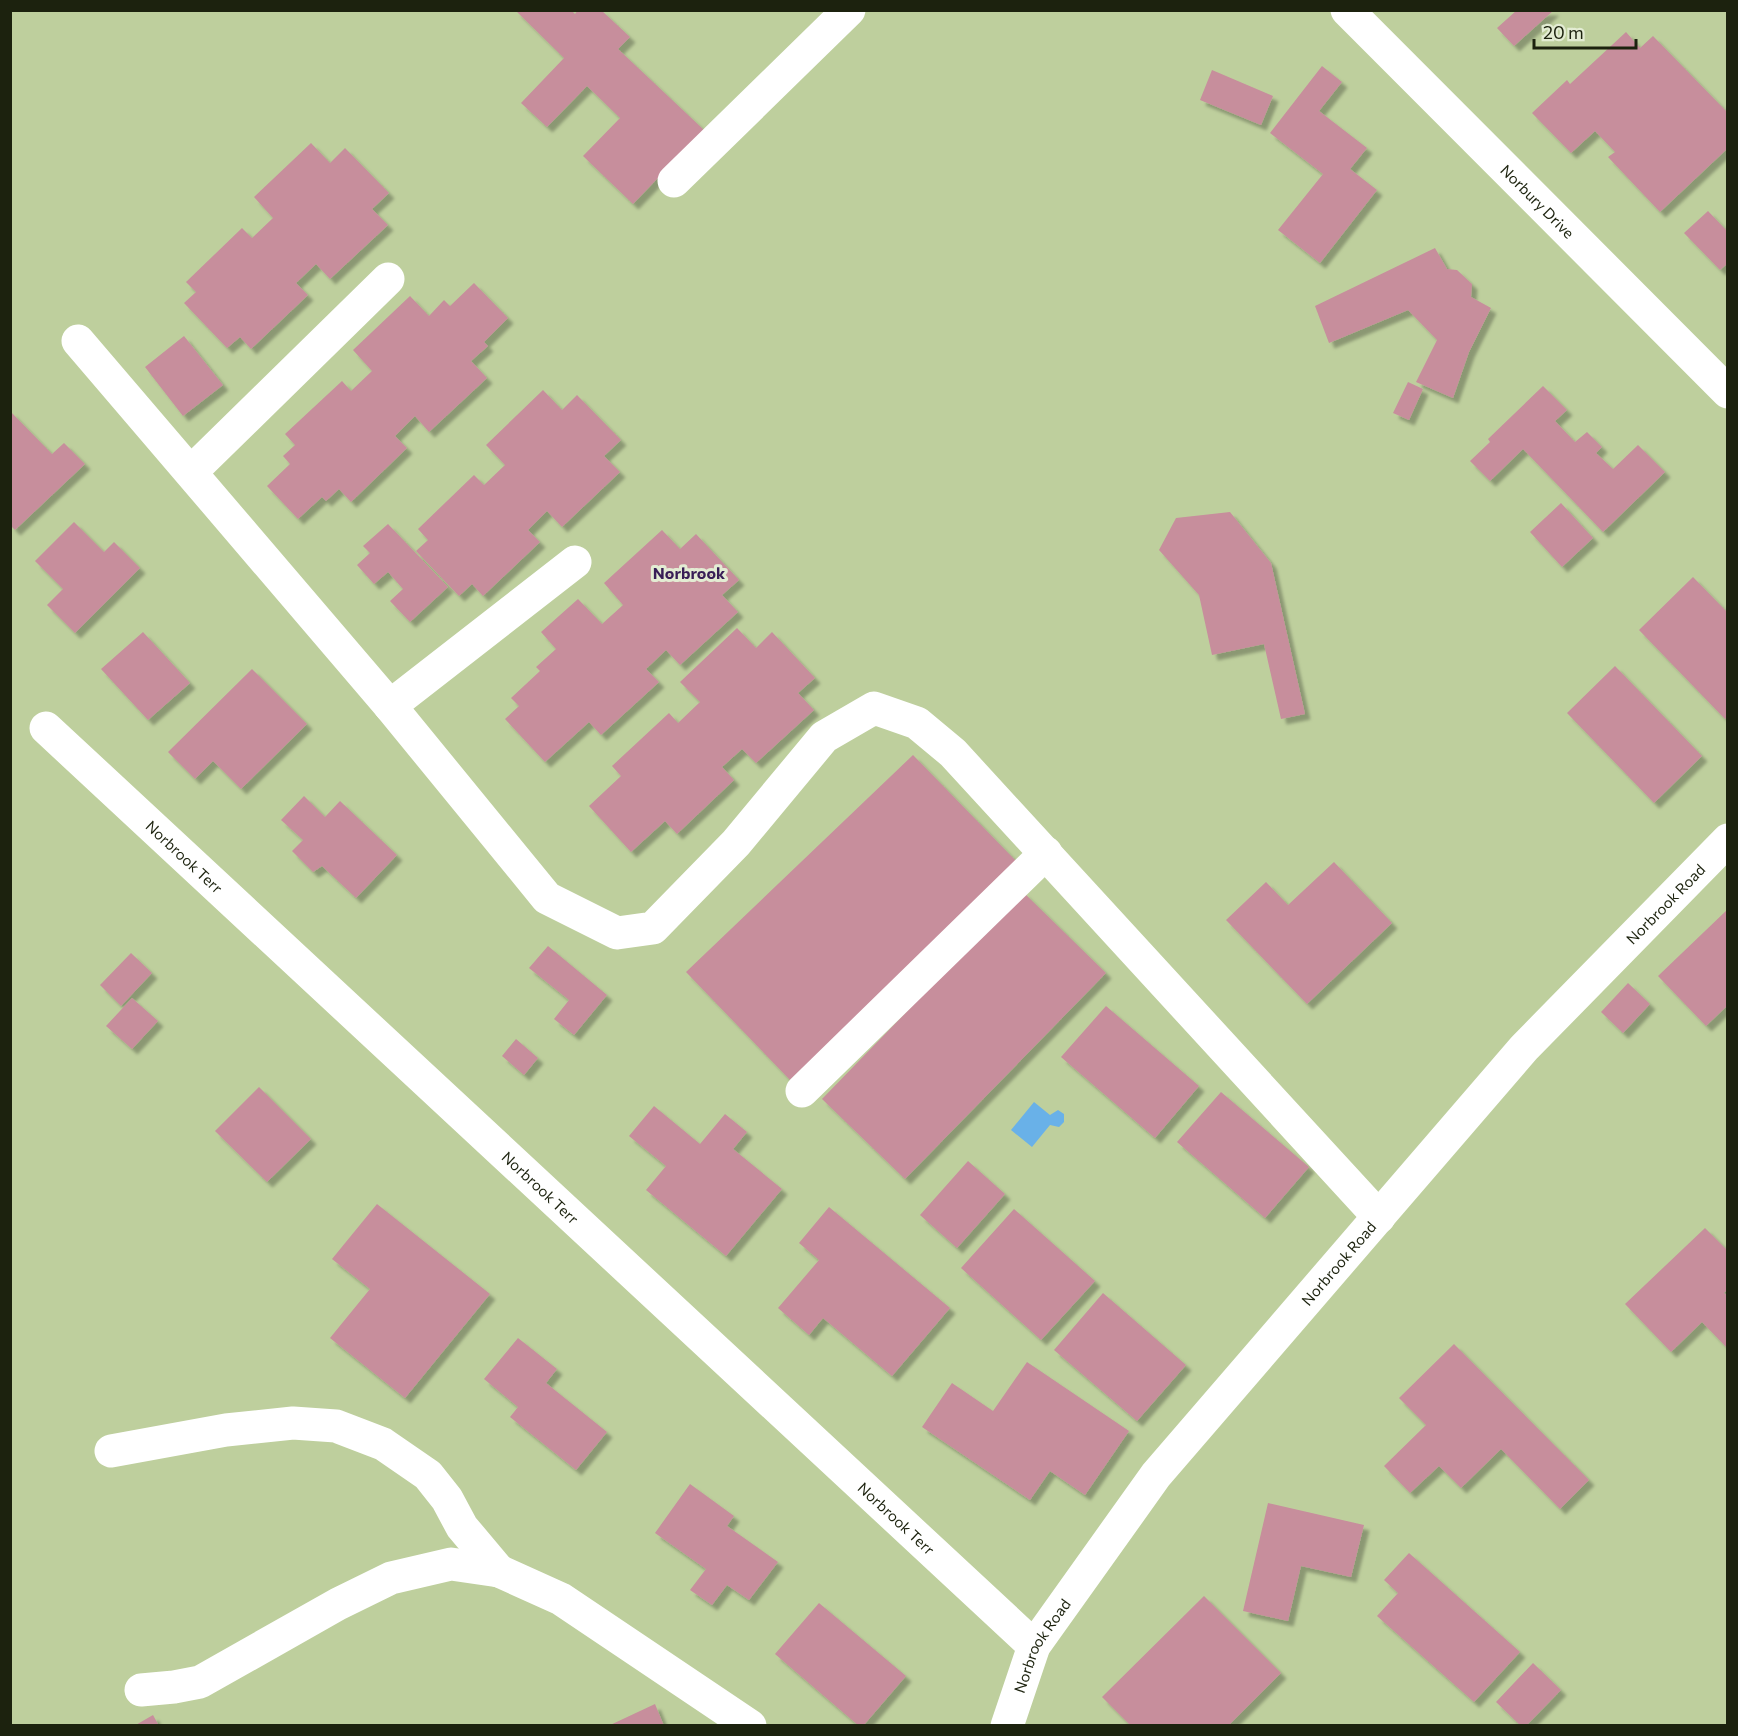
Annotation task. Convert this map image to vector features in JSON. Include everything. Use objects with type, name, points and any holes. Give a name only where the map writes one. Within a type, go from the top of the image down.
[{"type":"street","points":[[674,180],[849,10]]},
{"type":"street","name":"Norbury Drive","points":[[1347,10],[1728,392]]},
{"type":"street","points":[[191,472],[388,279]]},
{"type":"street","points":[[78,341],[390,706],[547,898],[617,933],[652,928],[736,843],[824,738],[874,708],[917,723],[953,753],[1379,1217]]},
{"type":"street","points":[[390,706],[575,562]]},
{"type":"street","name":"Norbrook Terr","points":[[46,728],[1034,1646]]},
{"type":"street","name":"Norbrook Road","points":[[1006,1725],[1034,1646],[1156,1475],[1524,1048],[1728,840]]},
{"type":"street","points":[[802,1091],[1046,853]]},
{"type":"street","points":[[111,1451],[226,1430],[293,1423],[336,1426],[383,1444],[428,1475],[447,1499],[462,1527],[500,1571]]},
{"type":"street","points":[[141,1690],[174,1688],[200,1682],[338,1604],[391,1578],[451,1564],[500,1571],[561,1599],[750,1725]]},
{"type":"water","points":[[1034,1102],[1050,1115],[1058,1110],[1064,1114],[1064,1122],[1059,1127],[1050,1125],[1032,1147],[1011,1130]]},
{"type":"building","points":[[515,10],[571,10],[575,14],[578,10],[601,10],[630,37],[618,49],[704,130],[633,204],[583,156],[620,118],[587,86],[547,127],[521,103],[564,58]]},
{"type":"building","points":[[1517,10],[1554,10],[1514,46],[1497,28]]},
{"type":"building","points":[[1626,32],[1640,48],[1653,36],[1728,113],[1728,148],[1660,212],[1608,157],[1615,152],[1595,131],[1571,153],[1532,113],[1567,80],[1570,84]]},
{"type":"building","points":[[1322,66],[1342,82],[1319,111],[1367,148],[1350,169],[1377,190],[1320,263],[1278,230],[1323,174],[1270,133]]},
{"type":"building","points":[[1212,70],[1273,96],[1261,125],[1200,100]]},
{"type":"building","points":[[311,143],[330,163],[345,148],[389,193],[372,209],[388,225],[330,279],[316,264],[296,283],[308,295],[251,349],[240,337],[227,348],[184,303],[196,292],[186,282],[242,228],[252,238],[273,218],[254,197]]},
{"type":"building","points":[[1708,211],[1728,232],[1728,263],[1720,270],[1684,233]]},
{"type":"building","points":[[1435,248],[1447,269],[1457,270],[1472,284],[1471,297],[1491,308],[1469,352],[1453,398],[1416,382],[1437,340],[1408,310],[1329,343],[1315,306]]},
{"type":"building","points":[[474,283],[508,318],[484,342],[488,346],[471,361],[487,378],[429,432],[415,416],[395,436],[407,448],[351,502],[339,489],[326,501],[322,497],[298,519],[267,486],[290,464],[283,456],[295,445],[285,434],[342,381],[351,391],[372,371],[353,350],[410,296],[429,316],[444,300],[450,306]]},
{"type":"building","points":[[184,336],[223,385],[183,416],[145,367]]},
{"type":"building","points":[[1408,382],[1423,389],[1409,420],[1393,413]]},
{"type":"building","points":[[1543,386],[1567,410],[1555,421],[1575,442],[1587,432],[1602,447],[1596,453],[1613,469],[1638,445],[1665,472],[1603,532],[1523,449],[1490,481],[1470,461],[1490,442],[1488,439]]},
{"type":"building","points":[[543,390],[562,410],[577,395],[621,440],[604,456],[620,472],[562,527],[547,511],[528,530],[540,542],[483,596],[472,584],[459,596],[416,551],[428,540],[418,529],[474,475],[484,485],[505,465],[486,445]]},
{"type":"building","points":[[10,411],[52,454],[64,443],[85,464],[15,530],[10,525]]},
{"type":"building","points":[[1561,503],[1593,538],[1562,567],[1530,532]]},
{"type":"building","points":[[1230,512],[1271,563],[1305,714],[1281,719],[1264,644],[1212,655],[1199,595],[1159,550],[1176,518]]},
{"type":"building","points":[[74,522],[104,552],[114,542],[140,568],[75,633],[47,605],[63,589],[35,561]]},
{"type":"building","points":[[388,524],[448,587],[410,622],[390,601],[403,589],[388,572],[374,584],[357,565],[370,553],[363,546]]},
{"type":"building","points":[[662,530],[680,549],[696,534],[739,580],[722,595],[738,612],[680,665],[666,650],[646,669],[659,682],[601,735],[589,722],[545,762],[505,719],[519,706],[511,698],[540,671],[536,667],[556,649],[541,632],[578,599],[602,624],[623,605],[604,583]]},
{"type":"building","points":[[1693,577],[1728,613],[1728,717],[1725,719],[1639,630]]},
{"type":"building","points":[[737,628],[756,648],[772,632],[815,678],[798,693],[814,710],[756,763],[742,749],[722,767],[734,780],[677,834],[665,821],[631,852],[589,806],[621,776],[612,766],[669,713],[678,723],[700,702],[680,682]]},
{"type":"building","points":[[143,632],[190,683],[148,720],[101,669]]},
{"type":"building","points":[[1615,666],[1702,756],[1654,803],[1567,713]]},
{"type":"building","points":[[252,669],[307,724],[241,789],[213,761],[195,779],[168,752]]},
{"type":"building","points":[[913,755],[1017,862],[790,1080],[686,972]]},
{"type":"building","points":[[304,796],[325,817],[340,801],[397,855],[356,898],[322,866],[313,872],[292,851],[303,840],[281,820]]},
{"type":"building","points":[[1334,862],[1392,923],[1307,1004],[1226,920],[1266,882],[1288,905]]},
{"type":"building","points":[[1023,892],[1106,973],[905,1179],[822,1099]]},
{"type":"building","points":[[1728,909],[1728,1005],[1706,1026],[1658,976]]},
{"type":"building","points":[[548,946],[607,995],[574,1035],[554,1019],[569,1000],[529,968]]},
{"type":"building","points":[[131,953],[152,973],[121,1006],[100,985]]},
{"type":"building","points":[[1628,983],[1650,1004],[1623,1033],[1601,1012]]},
{"type":"building","points":[[132,998],[158,1021],[132,1049],[106,1026]]},
{"type":"building","points":[[1106,1006],[1199,1086],[1155,1138],[1061,1057]]},
{"type":"building","points":[[516,1039],[538,1058],[524,1075],[502,1056]]},
{"type":"building","points":[[259,1087],[311,1139],[267,1182],[215,1131]]},
{"type":"building","points":[[1221,1092],[1309,1167],[1265,1218],[1177,1142]]},
{"type":"building","points":[[654,1106],[700,1144],[725,1114],[747,1132],[733,1149],[782,1189],[726,1256],[646,1190],[666,1166],[629,1136]]},
{"type":"building","points":[[968,1161],[1005,1194],[957,1248],[920,1215]]},
{"type":"building","points":[[377,1204],[490,1294],[405,1398],[330,1338],[370,1289],[332,1259]]},
{"type":"building","points":[[829,1207],[950,1308],[892,1376],[823,1318],[809,1335],[778,1308],[819,1260],[799,1243]]},
{"type":"building","points":[[1014,1209],[1095,1281],[1041,1340],[961,1268]]},
{"type":"building","points":[[1705,1228],[1728,1251],[1728,1289],[1724,1293],[1728,1296],[1728,1349],[1702,1322],[1671,1352],[1625,1304]]},
{"type":"building","points":[[1103,1293],[1186,1365],[1137,1421],[1054,1350]]},
{"type":"building","points":[[518,1338],[557,1369],[546,1383],[607,1432],[576,1470],[510,1417],[518,1407],[484,1379]]},
{"type":"building","points":[[1454,1344],[1589,1480],[1560,1509],[1501,1449],[1461,1488],[1439,1466],[1410,1493],[1384,1466],[1426,1425],[1399,1398]]},
{"type":"building","points":[[1027,1362],[1129,1431],[1085,1495],[1050,1471],[1030,1500],[922,1427],[952,1383],[993,1411]]},
{"type":"building","points":[[690,1484],[734,1516],[727,1526],[778,1562],[749,1600],[727,1585],[712,1605],[690,1590],[706,1569],[655,1533]]},
{"type":"building","points":[[1268,1503],[1364,1525],[1351,1577],[1301,1566],[1288,1621],[1243,1611]]},
{"type":"building","points":[[1409,1553],[1520,1652],[1474,1702],[1377,1616],[1398,1593],[1384,1580]]},
{"type":"building","points":[[1204,1596],[1281,1673],[1228,1726],[1131,1726],[1102,1697]]},
{"type":"building","points":[[819,1603],[906,1676],[863,1726],[859,1726],[775,1654]]},
{"type":"building","points":[[1533,1663],[1561,1690],[1526,1726],[1521,1726],[1496,1702]]},
{"type":"building","points":[[655,1704],[664,1726],[608,1726]]},
{"type":"building","points":[[153,1715],[159,1726],[134,1726]]},
{"type":"district","name":"Norbrook","points":[[689,572]]}]
